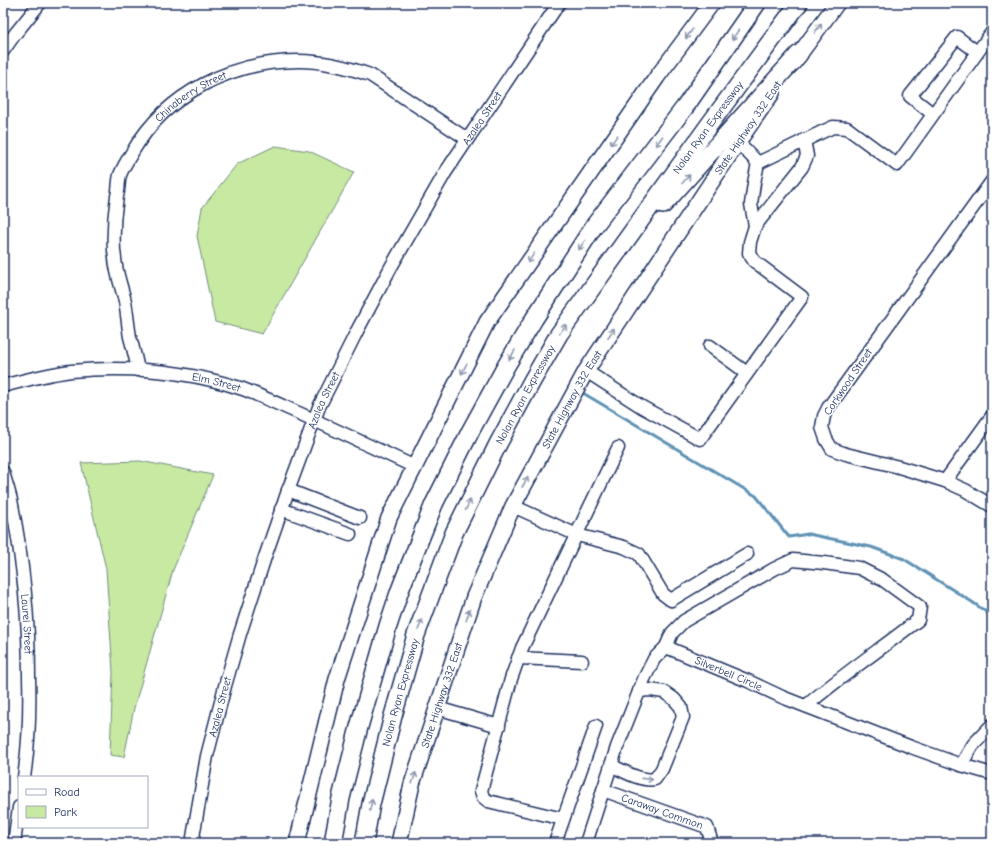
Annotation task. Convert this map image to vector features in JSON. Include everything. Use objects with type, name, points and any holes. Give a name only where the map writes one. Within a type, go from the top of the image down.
[{"type":"highway","points":[[333,843],[341,798],[357,734],[400,590],[432,511],[471,430],[530,325],[594,226],[685,107],[757,3]]},
{"type":"highway","name":"Nolan Ryan Expressway","points":[[364,843],[372,797],[392,716],[416,635],[454,533],[498,444],[559,334],[709,125],[799,3]]},
{"type":"highway","points":[[604,271],[799,54]]},
{"type":"main road","points":[[297,843],[337,679],[389,518],[487,322],[657,77],[712,3]]},
{"type":"main road","name":"State Highway 332 East","points":[[399,843],[412,784],[474,597],[513,506],[586,371],[738,142],[799,54],[837,3]]},
{"type":"street","points":[[3,51],[18,29],[40,3]]},
{"type":"street","name":"Azalea Street","points":[[192,843],[207,756],[242,627],[281,509],[319,407],[391,267],[445,173],[557,4]]},
{"type":"street","points":[[758,163],[833,127],[847,128],[897,165],[992,32]]},
{"type":"street","points":[[933,114],[910,96],[957,37],[977,52]]},
{"type":"street","name":"Chinaberry Street","points":[[138,370],[124,300],[115,265],[114,212],[120,176],[130,155],[158,117],[181,98],[212,80],[228,73],[246,68],[281,62],[318,62],[353,69],[370,75],[467,139]]},
{"type":"street","points":[[586,371],[642,407],[700,439],[802,297],[754,261],[749,253],[750,242],[755,226],[802,167],[807,156],[804,140]]},
{"type":"street","points":[[738,142],[758,163]]},
{"type":"street","points":[[755,226],[751,204],[758,163]]},
{"type":"street","name":"Corkwood Street","points":[[992,181],[828,408],[824,416],[822,427],[826,439],[832,448],[846,454],[899,467],[945,481],[965,490],[992,506]]},
{"type":"street","points":[[710,346],[747,373]]},
{"type":"street","name":"Elm Street","points":[[3,386],[53,374],[107,369],[179,374],[214,381],[268,399],[415,467]]},
{"type":"street","points":[[945,481],[992,416]]},
{"type":"street","points":[[563,820],[488,800],[483,797],[481,791],[518,658],[618,448]]},
{"type":"street","name":"Laurel Street","points":[[3,472],[12,504],[18,538],[25,592],[29,645],[27,752],[24,776]]},
{"type":"street","points":[[288,490],[360,518]]},
{"type":"street","points":[[513,506],[577,535],[624,548],[639,554],[663,594],[671,600],[747,554]]},
{"type":"street","points":[[281,509],[350,534]]},
{"type":"street","points":[[586,843],[617,747],[644,679],[654,660],[666,647],[672,633],[684,621],[774,569],[793,560],[859,568],[883,580],[920,607],[918,620],[826,688],[806,706]]},
{"type":"street","name":"Silverbell Circle","points":[[666,647],[748,681],[782,697],[911,747],[992,774]]},
{"type":"street","points":[[518,658],[582,661]]},
{"type":"street","points":[[611,765],[646,780],[655,779],[662,769],[683,717],[681,707],[674,699],[664,692],[650,690],[639,691]]},
{"type":"street","points":[[437,708],[499,726]]},
{"type":"street","points":[[962,765],[973,745],[992,725]]},
{"type":"street","points":[[555,843],[596,726]]},
{"type":"street","name":"Caraway Common","points":[[603,790],[707,827],[712,843]]},
{"type":"street","points":[[14,843],[18,814]]},
{"type":"green space","points":[[275,146],[309,151],[354,172],[262,334],[215,322],[197,236],[202,208],[237,164]]},
{"type":"green space","points":[[140,461],[213,475],[173,570],[134,708],[124,757],[110,755],[113,672],[106,569],[81,463]]},
{"type":"waterway","points":[[583,393],[756,496],[789,537],[808,534],[871,547],[904,559],[992,616]]}]
